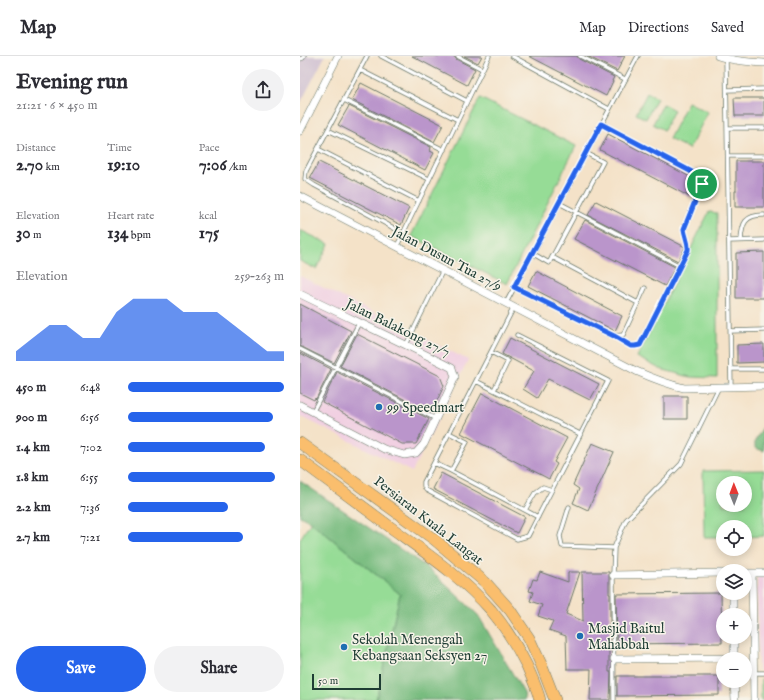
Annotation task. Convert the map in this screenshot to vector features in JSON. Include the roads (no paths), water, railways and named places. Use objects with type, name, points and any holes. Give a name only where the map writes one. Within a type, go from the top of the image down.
[{"type":"main road","name":"Persiaran Kuala Langat","points":[[300,443],[435,540],[486,584],[510,610],[529,638],[542,664],[555,700]]},
{"type":"main road","name":"Persiaran Kuala Langat","points":[[300,460],[427,554],[466,586],[490,610],[508,632],[538,689],[540,700]]},
{"type":"street","points":[[300,130],[338,56]]},
{"type":"street","points":[[718,56],[726,59],[764,63]]},
{"type":"street","name":"Jalan Dusun Tua 27/9","points":[[300,196],[654,379],[684,388],[764,386]]},
{"type":"street","name":"Jalan Balakong 27/7","points":[[300,294],[452,368],[455,377],[424,444],[416,453],[404,455],[384,449],[313,412]]},
{"type":"street","points":[[300,405],[313,412]]},
{"type":"street","points":[[613,575],[716,573]]},
{"type":"street","points":[[752,573],[764,573]]},
{"type":"street","points":[[750,600],[754,700]]},
{"type":"street","points":[[614,659],[716,658]]},
{"type":"street","points":[[734,688],[735,700]]},
{"type":"lane","points":[[300,59],[304,56]]},
{"type":"lane","points":[[367,56],[306,171],[305,179],[403,233]]},
{"type":"lane","points":[[381,56],[467,101]]},
{"type":"lane","points":[[457,56],[482,69]]},
{"type":"lane","points":[[397,246],[489,56]]},
{"type":"lane","points":[[512,56],[609,109]]},
{"type":"lane","points":[[580,56],[626,79]]},
{"type":"lane","points":[[506,303],[638,56]]},
{"type":"lane","points":[[726,59],[731,387]]},
{"type":"lane","points":[[360,70],[458,120]]},
{"type":"lane","points":[[727,90],[764,89]]},
{"type":"lane","points":[[344,100],[444,150]]},
{"type":"lane","points":[[514,287],[614,336],[631,346],[640,345],[688,250],[689,246],[684,229],[702,184],[701,177],[601,124]]},
{"type":"lane","points":[[728,128],[764,128]]},
{"type":"lane","points":[[328,130],[429,180]]},
{"type":"lane","points":[[318,149],[418,201]]},
{"type":"lane","points":[[532,253],[549,263],[603,162],[586,153]]},
{"type":"lane","points":[[728,156],[764,156]]},
{"type":"lane","points":[[559,203],[680,266]]},
{"type":"lane","points":[[741,240],[743,226],[748,219],[752,216],[764,215]]},
{"type":"lane","points":[[729,241],[764,240]]},
{"type":"lane","points":[[552,257],[638,303]]},
{"type":"lane","points":[[406,345],[443,270]]},
{"type":"lane","points":[[614,336],[623,335],[645,288]]},
{"type":"lane","points":[[514,307],[434,462],[424,482],[424,486],[426,490],[517,539],[528,536],[608,380],[517,334]]},
{"type":"lane","points":[[313,412],[359,323]]},
{"type":"lane","points":[[730,331],[764,330]]},
{"type":"lane","points":[[300,349],[436,419]]},
{"type":"lane","points":[[491,352],[508,361],[494,390]]},
{"type":"lane","points":[[731,369],[764,369]]},
{"type":"lane","points":[[476,381],[580,434]]},
{"type":"lane","points":[[614,700],[614,548],[626,520],[681,464],[719,387]]},
{"type":"lane","points":[[449,433],[467,442],[451,471]]},
{"type":"lane","points":[[434,462],[538,517]]},
{"type":"lane","points":[[525,510],[535,493],[543,487],[552,490]]},
{"type":"lane","points":[[569,507],[560,536],[562,546],[614,548]]},
{"type":"lane","points":[[754,673],[764,673]]},
{"type":"place","name":"99 Speedmart","points":[[379,407]]},
{"type":"place","name":"Masjid Baitul Mahabbah","points":[[580,636]]},
{"type":"place","name":"Sekolah Menengah Kebangsaan Seksyen 27","points":[[344,647]]}]
